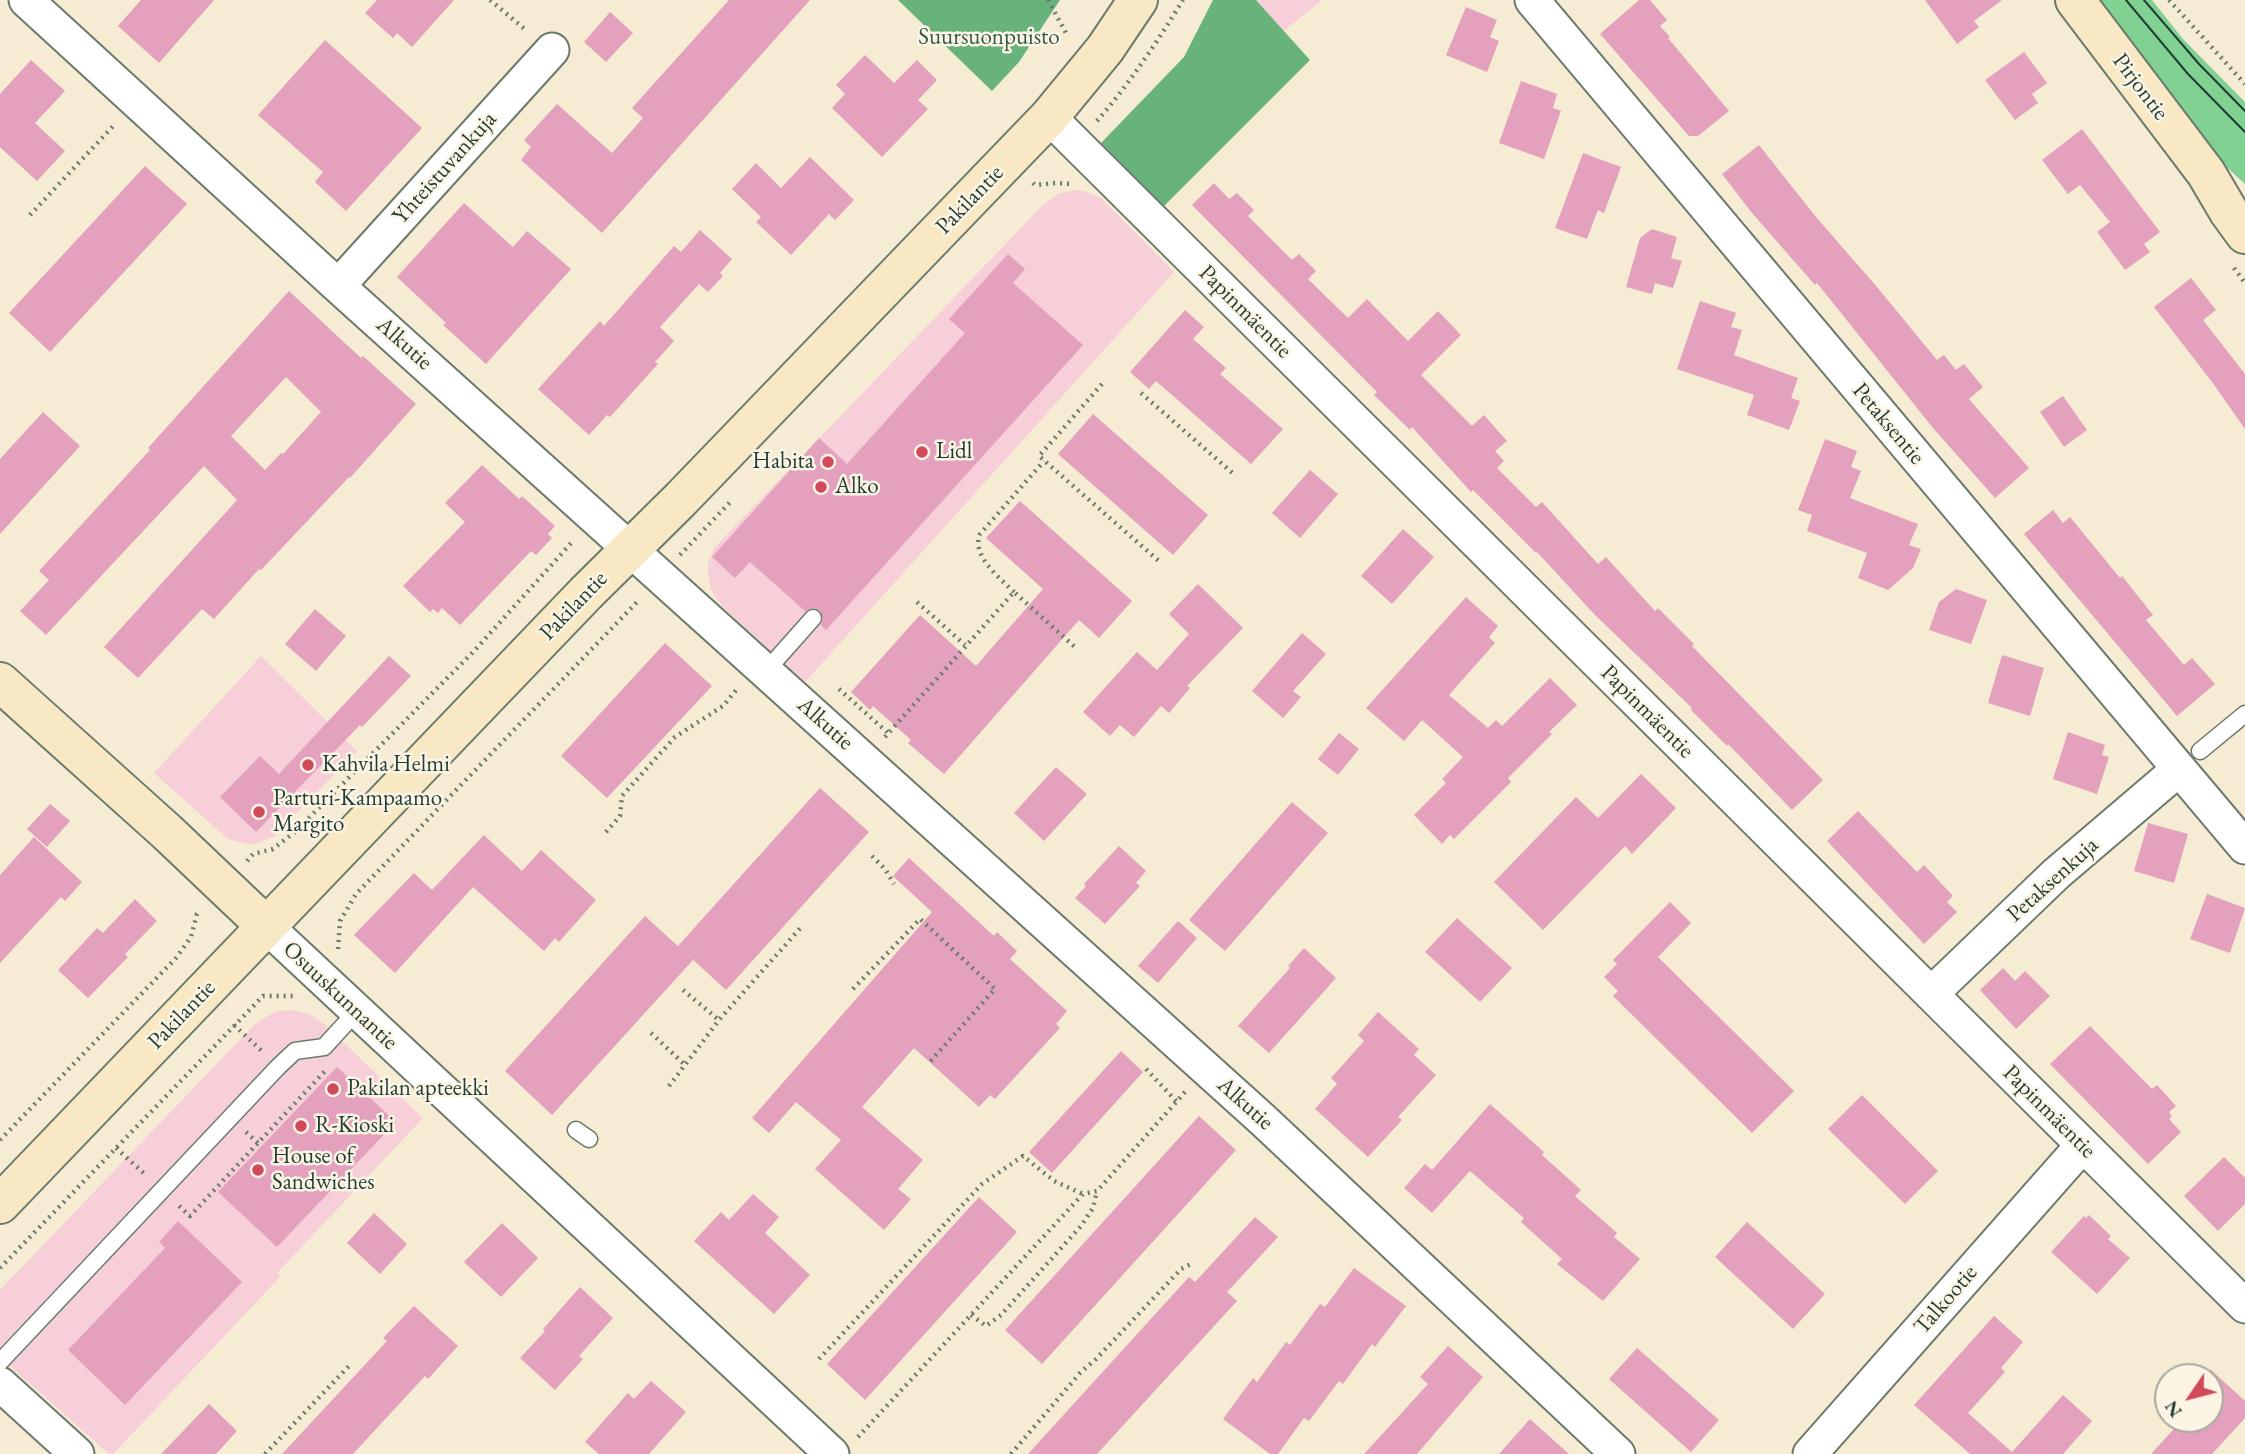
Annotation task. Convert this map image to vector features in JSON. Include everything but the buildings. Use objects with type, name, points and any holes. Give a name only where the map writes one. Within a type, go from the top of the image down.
[{"type":"main road","name":"Pakilantie","points":[[0,1204],[1049,117],[1105,49],[1139,0]]},
{"type":"main road","name":"Pirjontie","points":[[2075,0],[2206,173],[2228,212],[2245,234]]},
{"type":"main road","name":"Pirjontie","points":[[2206,173],[2245,195]]},
{"type":"main road","name":"Osuuskunnantie","points":[[0,682],[266,926]]},
{"type":"street","name":"Alkutie","points":[[26,0],[338,286],[1205,1068],[1618,1454]]},
{"type":"street","name":"Petaksentie","points":[[1532,0],[2190,760],[2245,847]]},
{"type":"street","name":"Yhteistuvankuja","points":[[338,286],[552,50]]},
{"type":"street","name":"Papinmäentie","points":[[1049,117],[2245,1306]]},
{"type":"street","name":"Petaksenkuja","points":[[1931,994],[2056,874],[2190,760]]},
{"type":"street","name":"Osuuskunnantie","points":[[266,926],[356,1012],[844,1447]]},
{"type":"street","name":"Talkootie","points":[[1810,1454],[2082,1146]]},
{"type":"street","points":[[0,1384],[77,1454]]},
{"type":"lane","points":[[762,668],[813,618]]},
{"type":"lane","name":"Petaksenkuja","points":[[2190,760],[2245,714]]},
{"type":"lane","points":[[0,1362],[278,1067],[295,1051],[324,1047],[356,1012]]},
{"type":"path","points":[[490,0],[552,50]]},
{"type":"path","points":[[1048,0],[1066,33]]},
{"type":"path","points":[[1035,185],[1115,100],[1156,44],[1183,0]]},
{"type":"path","points":[[2169,0],[2245,84]]},
{"type":"path","points":[[30,215],[137,100]]},
{"type":"path","points":[[1102,384],[1039,456],[1160,562]]},
{"type":"path","points":[[1141,393],[1236,476]]},
{"type":"path","points":[[1044,461],[980,534],[978,547],[985,560],[1014,592],[1077,649]]},
{"type":"path","points":[[0,1268],[263,996],[300,996],[337,957],[340,921],[356,894],[736,496]]},
{"type":"path","points":[[0,1140],[176,958],[191,937],[197,914],[223,885],[253,854],[274,849],[296,831],[475,650],[570,544]]},
{"type":"path","points":[[864,760],[1014,592]]},
{"type":"path","points":[[917,602],[965,645]]},
{"type":"path","points":[[606,832],[620,816],[622,796],[675,737],[723,706],[762,668]]},
{"type":"path","points":[[839,689],[888,733]]},
{"type":"path","points":[[872,856],[885,869],[894,884]]},
{"type":"path","points":[[853,989],[920,919],[995,989],[928,1064]]},
{"type":"path","points":[[669,1086],[719,1020],[802,926]]},
{"type":"path","points":[[683,990],[719,1020]]},
{"type":"path","points":[[651,1033],[684,1064]]},
{"type":"path","points":[[190,1216],[332,1062]]},
{"type":"path","points":[[971,1315],[986,1326],[1001,1315],[1081,1226],[1093,1208],[1097,1191],[1205,1068]]},
{"type":"path","points":[[1146,1069],[1177,1102]]},
{"type":"path","points":[[298,1086],[305,1092]]},
{"type":"path","points":[[251,1137],[258,1143]]},
{"type":"path","points":[[234,1156],[240,1162]]},
{"type":"path","points":[[819,1359],[982,1184],[1023,1156],[1055,1181],[1083,1194]]},
{"type":"path","points":[[844,1447],[1083,1194],[1097,1191]]},
{"type":"path","points":[[1011,1454],[1080,1373],[1181,1269],[1193,1263]]},
{"type":"path","points":[[265,1454],[349,1366]]},
{"type":"shaded area","points":[[1256,0],[1322,0],[1284,31]]},
{"type":"shaded area","points":[[1076,190],[1101,198],[1174,272],[805,682],[723,607],[714,595],[708,564],[714,548],[1043,205],[1058,194]]},
{"type":"shaded area","points":[[261,656],[357,751],[273,837],[251,845],[228,839],[154,773]]},
{"type":"shaded area","points":[[293,1010],[309,1014],[324,1024],[423,1118],[277,1273],[280,1277],[113,1454],[109,1454],[0,1357],[0,1290],[255,1024],[276,1011]]},
{"type":"green space","name":"Suursuonpuisto","points":[[898,0],[1060,0],[1019,62],[992,91]]},
{"type":"green space","points":[[1213,0],[1256,0],[1310,60],[1164,206],[1101,143],[1184,57]]},
{"type":"green space","points":[[2094,0],[2152,0],[2183,39],[2245,102],[2245,184],[2219,160]]},
{"type":"tram line","points":[[2126,0],[2188,74],[2245,132]]},
{"type":"tram line","points":[[2144,0],[2199,64],[2245,111]]},
{"type":"place","name":"Lidl","points":[[922,452]]},
{"type":"place","name":"Habita","points":[[828,462]]},
{"type":"place","name":"Alko","points":[[821,487]]},
{"type":"place","name":"Kahvila Helmi","points":[[308,765]]},
{"type":"place","name":"Parturi-Kampaamo Margito","points":[[259,812]]},
{"type":"place","name":"Pakilan apteekki","points":[[333,1089]]},
{"type":"place","name":"R-Kioski","points":[[301,1126]]},
{"type":"place","name":"House of Sandwiches","points":[[258,1170]]}]
